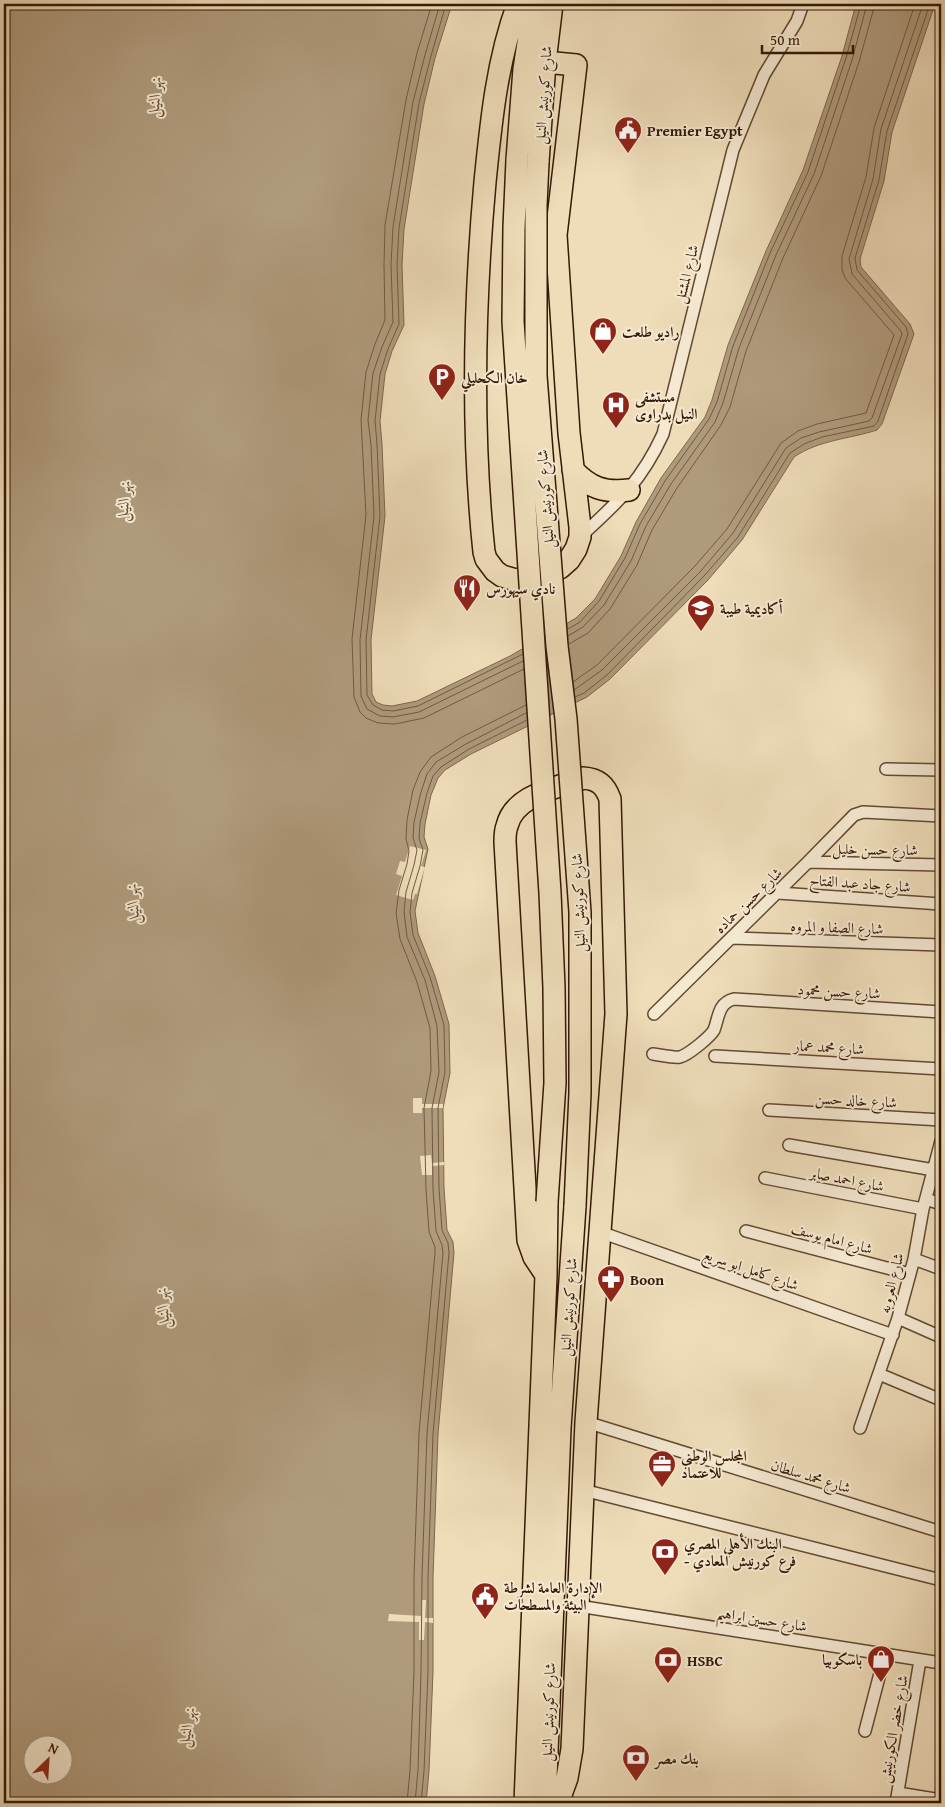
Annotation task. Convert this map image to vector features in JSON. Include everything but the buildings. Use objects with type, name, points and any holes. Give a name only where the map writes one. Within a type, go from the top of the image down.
[{"type":"highway","points":[[518,4],[500,69],[490,133],[478,256],[475,400],[484,552],[486,559],[495,572],[516,580],[560,568],[569,560],[576,549],[580,537],[568,423],[556,235],[576,65],[545,62]]},
{"type":"highway","name":"شارع كورنيش النيل","points":[[525,1803],[546,1275],[547,1202],[555,1083],[550,893],[513,322],[517,160],[524,69],[534,4]]},
{"type":"highway","name":"شارع كورنيش النيل","points":[[545,1803],[560,1428],[575,1206],[580,1093],[580,912],[566,719],[557,646],[536,376],[536,205],[545,62],[552,4]]},
{"type":"highway","points":[[573,470],[582,479],[598,488],[616,492],[629,490]]},
{"type":"highway","points":[[546,1275],[534,1257],[528,1240],[505,842],[507,825],[510,818],[514,811],[526,800],[583,778],[593,779],[601,783],[607,790],[610,799],[616,1014],[586,1422],[572,1749],[567,1778],[558,1803]]},
{"type":"highway","points":[[560,1428],[584,1462]]},
{"type":"street","name":"شارع المشتل","points":[[580,537],[629,490],[646,466],[663,434],[733,150],[764,75],[797,20],[804,4]]},
{"type":"street","points":[[886,768],[941,770]]},
{"type":"street","name":"شارع حسن حماده","points":[[654,1014],[778,893],[854,815],[866,812],[941,816]]},
{"type":"street","name":"شارع حسن خليل","points":[[808,862],[941,865]]},
{"type":"street","name":"شارع جاد عبد الفتاح","points":[[778,893],[941,904]]},
{"type":"street","name":"شارع الصفا و المروه","points":[[731,938],[941,946]]},
{"type":"street","name":"شارع حسن محمود","points":[[653,1054],[680,1056],[690,1052],[712,1034],[723,1004],[734,999],[941,1012]]},
{"type":"street","name":"شارع محمد عمار","points":[[715,1056],[941,1069]]},
{"type":"street","name":"شارع خالد حسن","points":[[769,1110],[941,1120]]},
{"type":"street","name":"شارع العروبه","points":[[860,1428],[898,1318],[914,1259],[924,1204],[941,1142]]},
{"type":"street","points":[[789,1145],[934,1170]]},
{"type":"street","name":"شارع احمد صابر","points":[[765,1178],[924,1204],[941,1204]]},
{"type":"street","name":"شارع امام يوسف","points":[[746,1231],[910,1274]]},
{"type":"street","name":"شارع كامل ابو سريع","points":[[600,1232],[893,1334]]},
{"type":"street","points":[[914,1259],[941,1269]]},
{"type":"street","points":[[898,1318],[941,1337]]},
{"type":"street","points":[[879,1374],[941,1400]]},
{"type":"street","name":"شارع محمد سلطان","points":[[586,1422],[941,1532]]},
{"type":"street","points":[[583,1490],[941,1580]]},
{"type":"street","name":"شارع حسين ابراهيم","points":[[578,1606],[941,1663]]},
{"type":"street","points":[[865,1731],[885,1654]]},
{"type":"street","name":"شارع خضر الكورنيش","points":[[897,1798],[920,1660]]},
{"type":"street","points":[[897,1798],[941,1800]]},
{"type":"water","name":"نهر النيل","points":[[4,4],[452,4],[435,58],[424,104],[404,229],[402,265],[404,325],[392,351],[385,374],[380,421],[385,516],[371,640],[372,694],[376,702],[392,706],[417,701],[510,656],[576,618],[595,599],[621,556],[636,522],[661,478],[705,417],[728,345],[766,251],[803,170],[842,56],[856,4],[935,4],[892,132],[884,181],[860,259],[861,267],[910,324],[914,334],[882,424],[877,430],[824,443],[794,457],[742,540],[708,580],[610,679],[587,697],[471,754],[445,770],[438,778],[431,795],[424,837],[428,849],[415,911],[418,933],[435,976],[449,1024],[450,1073],[443,1108],[444,1188],[447,1230],[453,1242],[454,1253],[438,1434],[433,1578],[433,1672],[426,1803],[4,1803]]},
{"type":"pier","points":[[410,846],[426,850],[421,866],[425,867],[417,894],[415,894],[413,900],[396,895],[402,876],[396,874],[400,861],[405,862]]},
{"type":"pier","points":[[413,1098],[422,1098],[422,1104],[443,1104],[443,1108],[422,1108],[422,1113],[413,1113]]},
{"type":"pier","points":[[431,1155],[432,1163],[444,1162],[444,1165],[432,1166],[432,1175],[422,1175],[420,1156]]},
{"type":"pier","points":[[422,1600],[426,1600],[425,1618],[433,1618],[433,1623],[425,1622],[424,1640],[419,1640],[419,1622],[388,1621],[389,1614],[421,1616]]},
{"type":"place","name":"Premier Egypt","points":[[628,154]]},
{"type":"place","name":"راديو طلعت","points":[[603,355]]},
{"type":"place","name":"خان الكحليلي","points":[[442,401]]},
{"type":"place","name":"مستشفى النيل بدراوى","points":[[616,429]]},
{"type":"place","name":"نادي سيهورس","points":[[467,612]]},
{"type":"place","name":"أكاديمية طيبة","points":[[701,632]]},
{"type":"place","name":"Boon","points":[[611,1303]]},
{"type":"place","name":"المجلس الوطني للاعتماد","points":[[662,1488]]},
{"type":"place","name":"البنك الأهلي المصري - فرع كورنيش المعادي","points":[[665,1576]]},
{"type":"place","name":"الإدارة العامة لشرطة البيئة والمسطحات","points":[[485,1620]]},
{"type":"place","name":"باسكوبيا","points":[[881,1683]]},
{"type":"place","name":"HSBC","points":[[668,1684]]},
{"type":"place","name":"بنك مصر","points":[[636,1782]]}]
